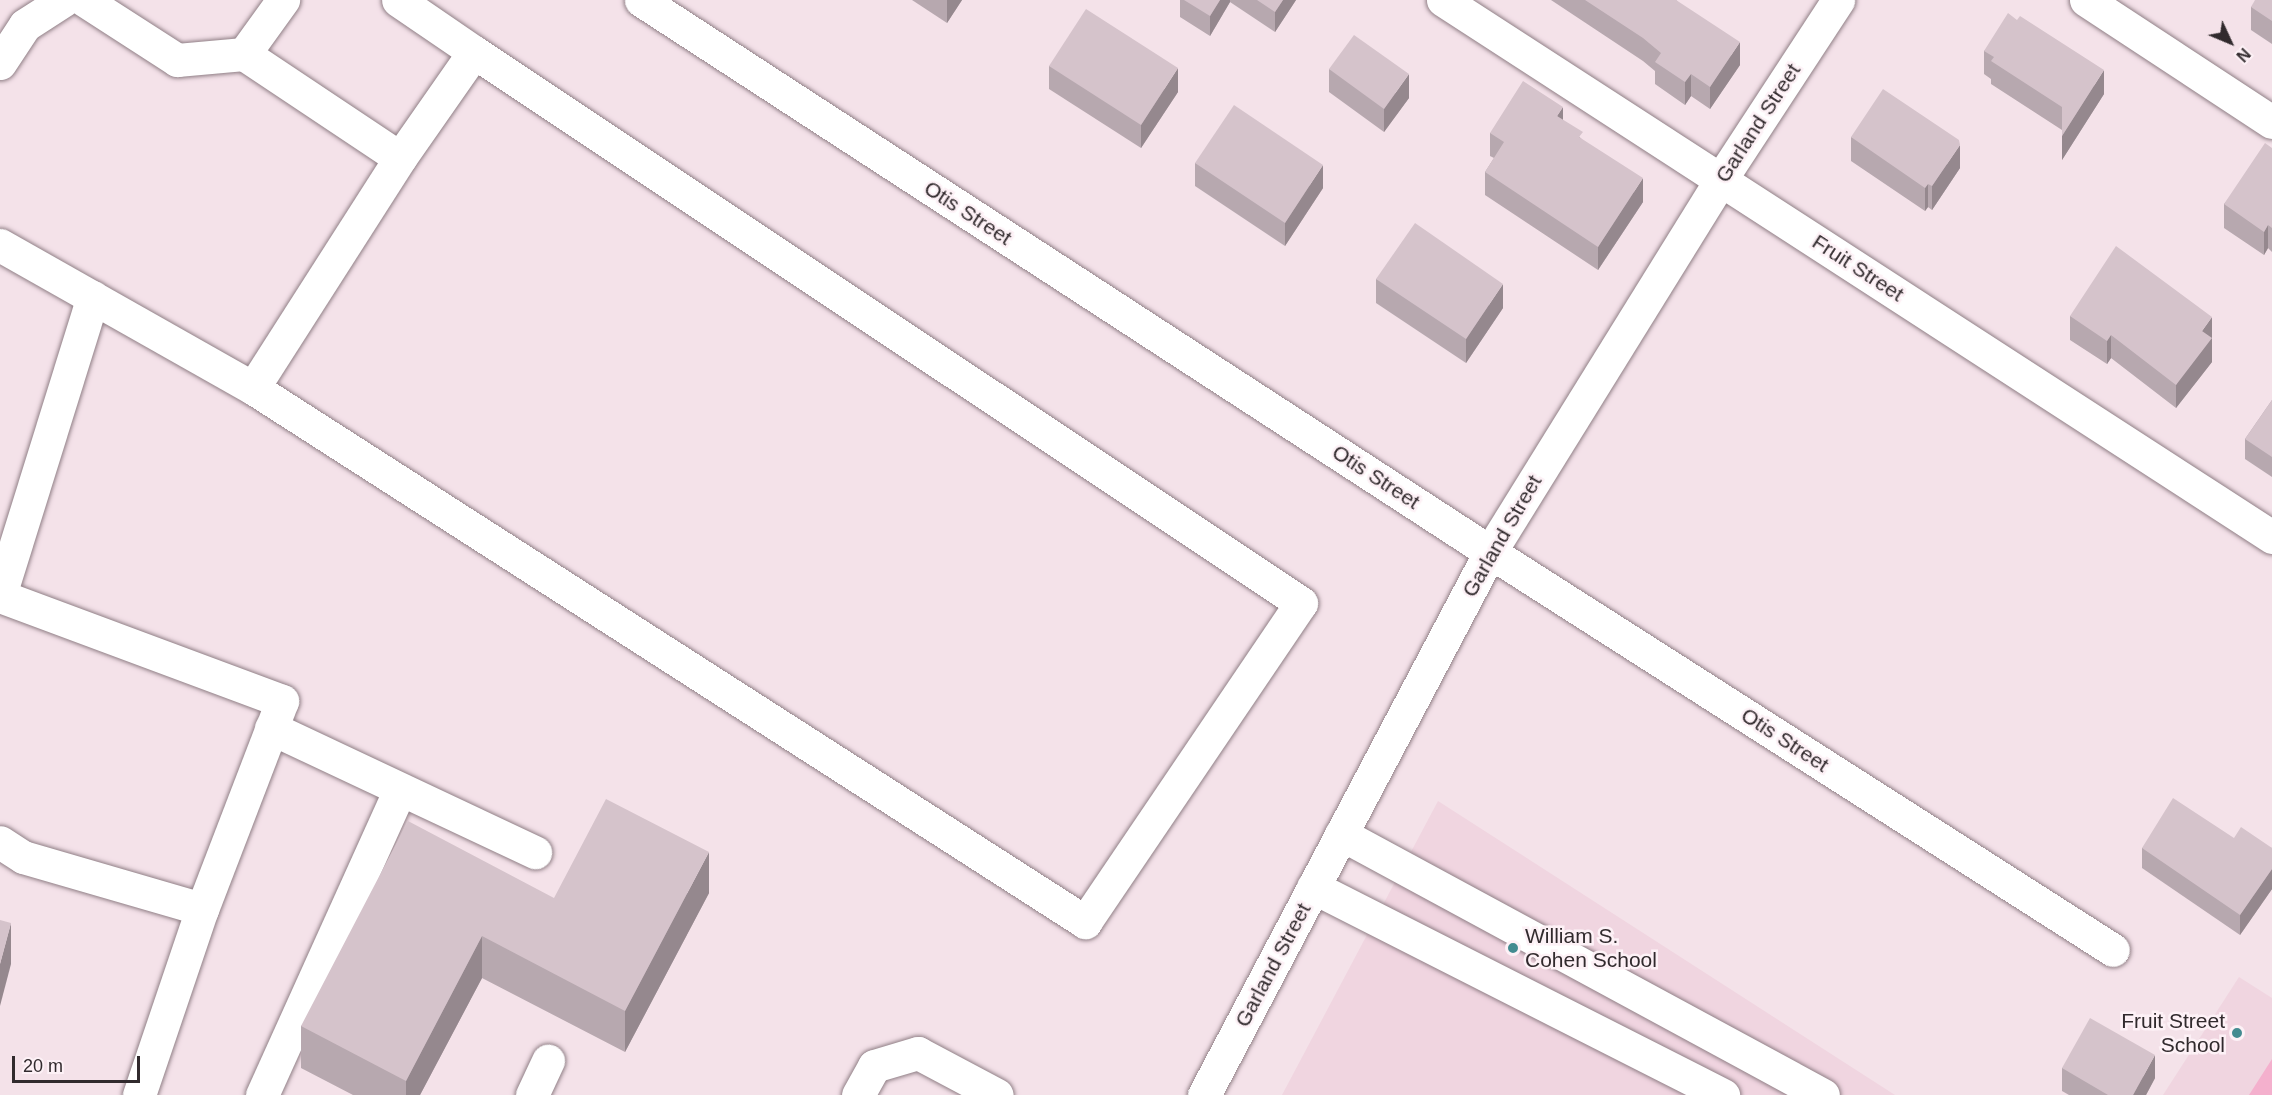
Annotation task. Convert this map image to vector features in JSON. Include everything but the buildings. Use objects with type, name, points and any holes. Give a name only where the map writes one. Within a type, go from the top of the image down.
[{"type":"street","points":[[0,63],[25,25],[64,0]]},
{"type":"street","points":[[84,0],[177,60],[244,54],[400,158]]},
{"type":"street","points":[[244,54],[283,0]]},
{"type":"street","points":[[0,244],[253,388],[1086,922],[1301,603],[398,0]]},
{"type":"street","name":"Otis Street","points":[[641,0],[1490,552],[2113,950]]},
{"type":"street","name":"Fruit Street","points":[[1443,0],[2272,537]]},
{"type":"street","name":"Garland Street","points":[[1204,1095],[1490,552],[1721,179],[1838,0]]},
{"type":"street","points":[[2086,0],[2272,122]]},
{"type":"street","points":[[253,388],[400,158],[474,52]]},
{"type":"street","points":[[93,297],[0,595],[282,701],[202,909],[139,1095]]},
{"type":"street","points":[[271,728],[535,852]]},
{"type":"street","points":[[262,1095],[400,790]]},
{"type":"street","points":[[1341,834],[1823,1095]]},
{"type":"street","points":[[0,842],[23,857],[202,909]]},
{"type":"street","points":[[1313,887],[1710,1092]]},
{"type":"street","points":[[858,1095],[874,1066],[918,1053],[997,1095]]},
{"type":"street","points":[[531,1095],[548,1060]]},
{"type":"shaded area","name":"William S. Cohen School","points":[[1438,801],[1895,1095],[1282,1095]]},
{"type":"shaded area","name":"Fruit Street School","points":[[2239,977],[2272,998],[2272,1095],[2163,1095]]},
{"type":"shaded area","points":[[2272,1059],[2272,1095],[2249,1095]]},
{"type":"place","name":"William S. Cohen School","points":[[1513,948]]},
{"type":"place","name":"Fruit Street School","points":[[2237,1033]]}]
